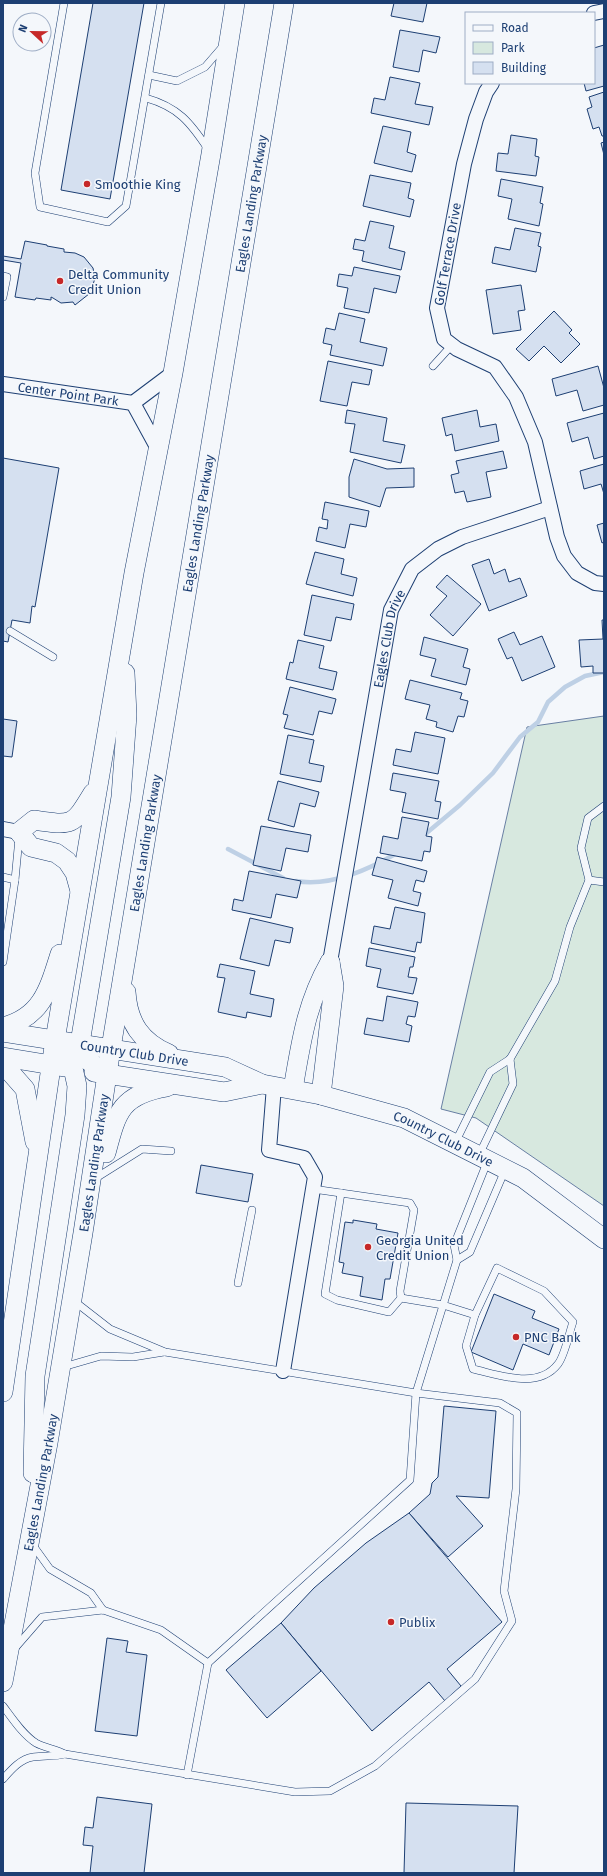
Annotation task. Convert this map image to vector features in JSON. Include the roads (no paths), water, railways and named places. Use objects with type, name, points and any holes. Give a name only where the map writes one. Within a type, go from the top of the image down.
[{"type":"main road","points":[[3,1392],[9,1318],[38,1160],[55,1040],[157,447],[173,373],[212,154],[235,3]]},
{"type":"main road","name":"Eagles Landing Parkway","points":[[3,1682],[61,1368],[111,1048],[284,3]]},
{"type":"main road","points":[[267,107],[292,30],[297,3]]},
{"type":"main road","points":[[107,1074],[83,1057],[80,1044],[121,797],[127,715],[124,634]]},
{"type":"main road","points":[[3,1027],[19,1023],[38,1008],[46,995],[80,891],[74,873],[67,861],[56,853],[31,847],[11,830],[34,820],[64,825],[78,818],[98,785]]},
{"type":"main road","points":[[293,1089],[304,1028],[317,985],[330,962]]},
{"type":"main road","points":[[321,1095],[334,986],[330,962]]},
{"type":"main road","points":[[124,969],[130,1019],[142,1036],[159,1050],[183,1060]]},
{"type":"main road","name":"Country Club Drive","points":[[3,1032],[225,1067],[268,1085],[321,1095],[404,1118],[523,1178],[604,1239]]},
{"type":"main road","points":[[31,1535],[35,1376],[75,1115],[77,1086],[73,1068],[55,1040]]},
{"type":"main road","name":"Country Club Drive","points":[[3,1058],[224,1092],[268,1085]]},
{"type":"main road","points":[[3,1064],[25,1089],[38,1160]]},
{"type":"main road","points":[[83,1233],[113,1126],[118,1114],[136,1095],[147,1091],[178,1085]]},
{"type":"street","name":"Golf Terrace Drive","points":[[491,84],[486,92],[476,119],[464,164],[437,308],[444,338],[452,345],[495,368],[516,397],[535,442],[550,508]]},
{"type":"street","name":"Center Point Park","points":[[3,384],[133,403],[173,373]]},
{"type":"street","name":"Center Point Park","points":[[133,403],[157,447]]},
{"type":"street","points":[[550,508],[557,537],[564,556],[577,573],[596,583],[604,584]]},
{"type":"street","name":"Eagles Club Drive","points":[[330,962],[391,610],[412,569],[438,549],[462,537],[550,508]]},
{"type":"street","points":[[268,1085],[268,1150],[304,1158],[315,1177],[283,1371]]},
{"type":"lane","points":[[64,3],[35,173],[40,207],[108,222],[126,206],[150,75],[161,3]]},
{"type":"lane","points":[[150,75],[177,81],[205,67],[229,39]]},
{"type":"lane","points":[[146,98],[163,103],[191,124],[212,154]]},
{"type":"lane","points":[[3,276],[7,277],[3,297]]},
{"type":"lane","points":[[433,366],[452,345]]},
{"type":"lane","points":[[10,631],[53,657]]},
{"type":"lane","points":[[454,1143],[490,1072],[510,1059],[555,981],[570,927],[589,880],[581,848],[588,818],[604,806]]},
{"type":"lane","points":[[3,962],[15,880],[11,830]]},
{"type":"lane","points":[[3,877],[15,880]]},
{"type":"lane","points":[[589,880],[604,882]]},
{"type":"lane","points":[[187,1775],[208,1663],[410,1480],[416,1393],[457,1260],[454,1245],[483,1158],[513,1084],[510,1059]]},
{"type":"lane","points":[[99,1176],[142,1149],[171,1151]]},
{"type":"lane","points":[[457,1260],[470,1252],[506,1169]]},
{"type":"lane","points":[[313,1189],[341,1193],[410,1203],[414,1210],[400,1291],[401,1298],[389,1312],[336,1300],[324,1294],[341,1193]]},
{"type":"lane","points":[[238,1283],[252,1210]]},
{"type":"lane","points":[[497,1268],[544,1291],[573,1322],[559,1363],[545,1375],[521,1380],[473,1369],[466,1346],[475,1315],[497,1268]]},
{"type":"lane","points":[[401,1298],[444,1305],[475,1315]]},
{"type":"lane","points":[[3,1706],[27,1735],[36,1743],[65,1754],[295,1792],[330,1791],[375,1766],[475,1679],[512,1621],[504,1591],[516,1489],[517,1413],[500,1404],[416,1393],[165,1352],[110,1329],[72,1300]]},
{"type":"lane","points":[[61,1368],[101,1356],[133,1356],[165,1352]]},
{"type":"lane","points":[[31,1535],[50,1569],[91,1593],[104,1610]]},
{"type":"lane","points":[[8,1655],[42,1617],[104,1610],[161,1630],[208,1663]]},
{"type":"lane","points":[[3,1779],[18,1764],[32,1757],[54,1757],[65,1754]]},
{"type":"waterway","points":[[423,836],[460,805],[493,773],[520,737],[538,722],[548,702],[565,687],[585,676],[604,672]]},
{"type":"waterway","points":[[228,849],[283,878]]},
{"type":"waterway","points":[[296,881],[322,882],[349,876],[397,853]]},
{"type":"place","name":"Smoothie King","points":[[87,184]]},
{"type":"place","name":"Delta Community Credit Union","points":[[60,281]]},
{"type":"place","name":"Georgia United Credit Union","points":[[368,1247]]},
{"type":"place","name":"PNC Bank","points":[[516,1337]]},
{"type":"place","name":"Publix","points":[[391,1622]]}]
